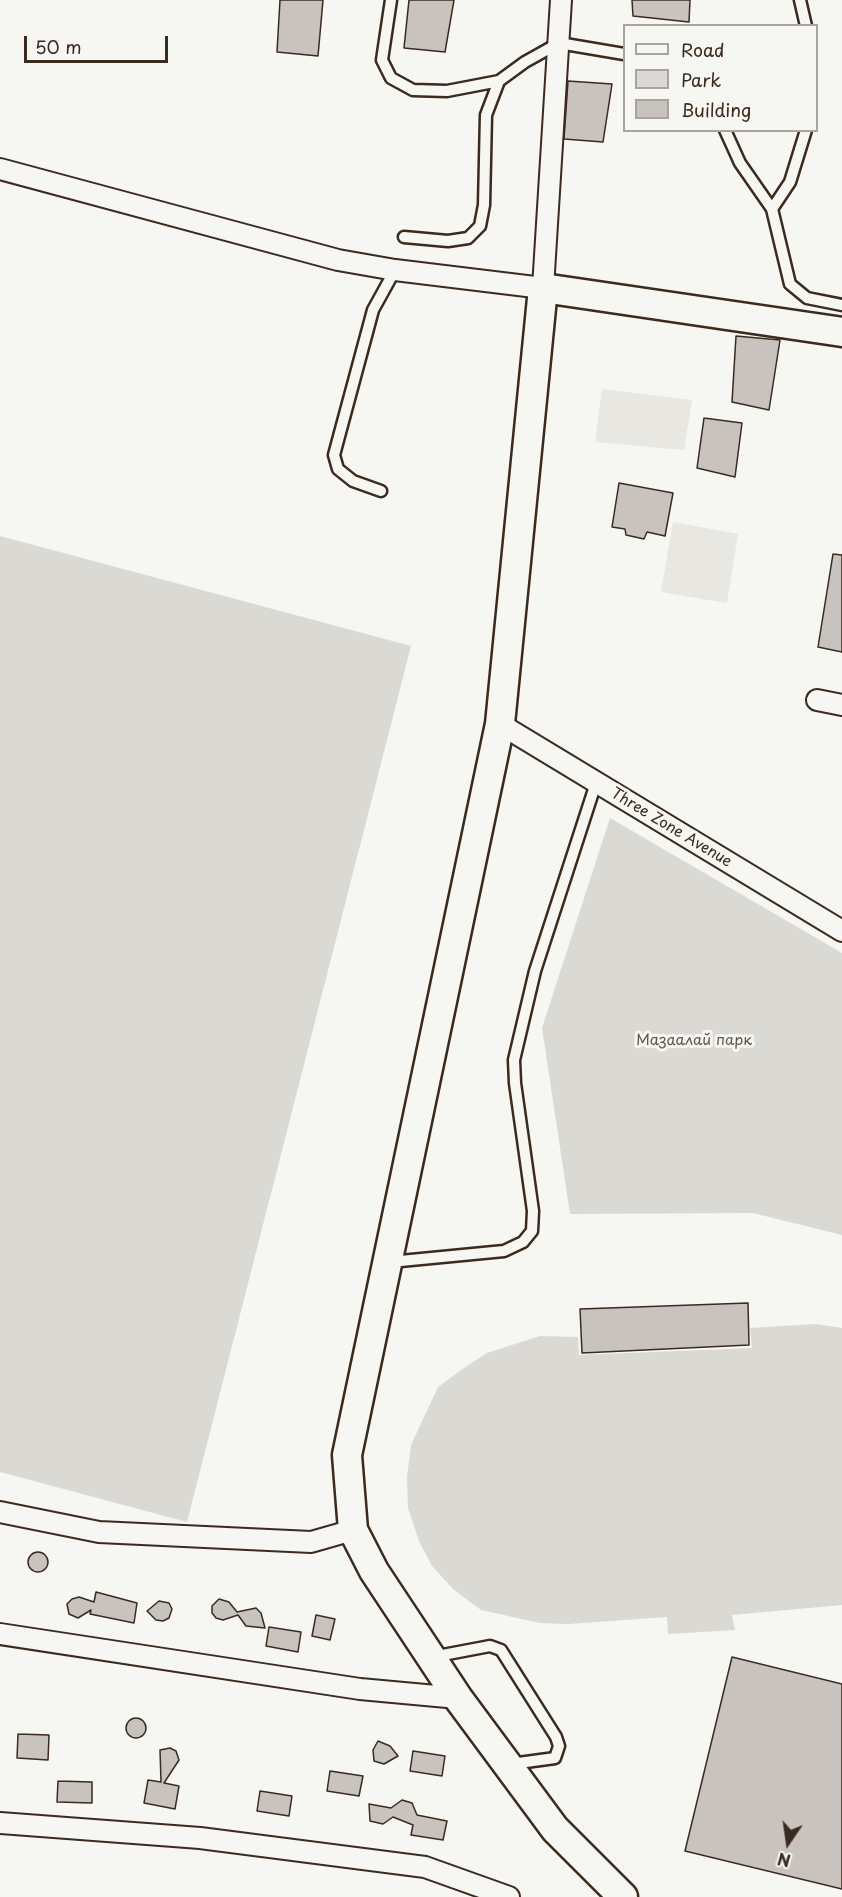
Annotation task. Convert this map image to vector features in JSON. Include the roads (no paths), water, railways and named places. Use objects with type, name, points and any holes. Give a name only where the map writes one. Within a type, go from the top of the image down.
[{"type":"street","points":[[561,0],[543,288],[500,724],[347,1455],[353,1530],[374,1571],[458,1698],[555,1829],[623,1897]]},
{"type":"street","points":[[0,169],[338,260],[395,270],[543,288],[842,332]]},
{"type":"street","points":[[817,700],[842,705]]},
{"type":"street","name":"Three Zone Avenue","points":[[500,724],[842,931]]},
{"type":"street","points":[[0,1512],[99,1532],[311,1542],[353,1530]]},
{"type":"street","points":[[0,1634],[360,1689],[458,1698]]},
{"type":"street","points":[[0,1823],[200,1838],[425,1867],[509,1897]]},
{"type":"lane","points":[[391,0],[381,60],[391,78],[413,90],[436,91],[499,81],[525,62],[559,43],[623,54]]},
{"type":"lane","points":[[800,0],[806,24]]},
{"type":"lane","points":[[404,237],[448,242],[468,238],[480,226],[484,205],[486,115],[499,81]]},
{"type":"lane","points":[[726,132],[740,162],[772,209],[790,284],[807,298],[842,305]]},
{"type":"lane","points":[[772,209],[790,182],[805,132]]},
{"type":"lane","points":[[381,491],[353,481],[338,469],[334,455],[373,310],[395,270]]},
{"type":"lane","points":[[387,1263],[504,1251],[523,1242],[532,1232],[533,1211],[515,1083],[514,1060],[535,971],[596,783]]},
{"type":"lane","points":[[431,1657],[490,1646],[501,1650],[556,1737],[559,1746],[555,1758],[508,1765]]},
{"type":"park label","name":"Мазаалай парк","points":[[694,1041]]}]
